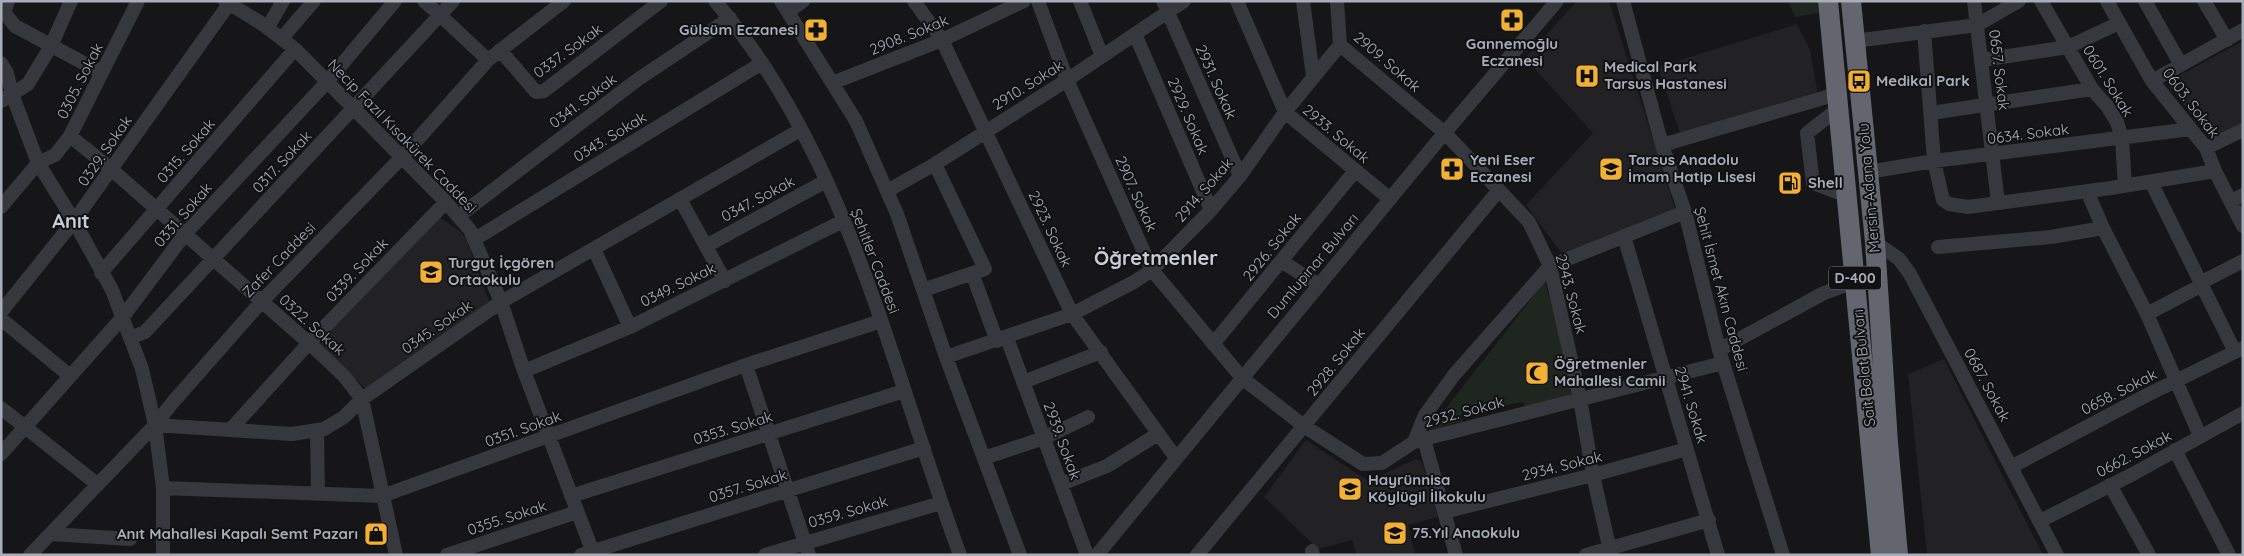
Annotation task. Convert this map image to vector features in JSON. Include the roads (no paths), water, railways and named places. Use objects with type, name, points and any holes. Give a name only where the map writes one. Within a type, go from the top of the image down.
[{"type":"highway","name":"Sait Bolat Bulvarı","points":[[1828,1],[1881,555]]},
{"type":"highway","name":"Mersin-Adana Yolu","points":[[1851,1],[1875,242],[1888,442],[1898,555]]},
{"type":"street","points":[[7,98],[28,84],[51,46],[71,1]]},
{"type":"street","name":"0305. Sokak","points":[[1,207],[38,163],[55,155],[70,136],[138,1]]},
{"type":"street","points":[[268,28],[283,1]]},
{"type":"street","points":[[282,38],[314,1]]},
{"type":"street","name":"0331. Sokak","points":[[1,454],[122,318],[185,234],[327,82],[395,1]]},
{"type":"street","points":[[424,1],[488,60]]},
{"type":"street","name":"0317. Sokak","points":[[130,338],[145,332],[354,108],[410,45],[453,1]]},
{"type":"street","name":"Zafer Caddesi","points":[[30,555],[154,425],[179,394],[262,301],[402,157],[488,60],[564,1]]},
{"type":"street","name":"0337. Sokak","points":[[500,50],[536,92],[544,91],[661,1]]},
{"type":"street","name":"Şehitler Caddesi","points":[[715,1],[730,18],[762,63],[790,109],[826,181],[881,321],[960,555]]},
{"type":"street","points":[[803,1],[785,6],[856,121],[897,214],[946,357],[1020,555]]},
{"type":"street","name":"2923. Sokak","points":[[914,1],[942,40],[1072,314],[1176,458]]},
{"type":"street","name":"2908. Sokak","points":[[832,83],[942,40],[998,7],[1024,1]]},
{"type":"street","name":"2907. Sokak","points":[[1038,1],[1067,80],[1152,270],[1242,378]]},
{"type":"street","points":[[1080,1],[1102,56]]},
{"type":"street","name":"2910. Sokak","points":[[887,191],[935,164],[1067,80],[1135,34],[1166,6],[1184,1]]},
{"type":"street","name":"2933. Sokak","points":[[1237,1],[1285,112],[1390,199]]},
{"type":"street","points":[[1303,1],[1313,76]]},
{"type":"street","name":"2909. Sokak","points":[[1337,1],[1340,45],[1445,133]]},
{"type":"street","name":"Dumlupınar Bulvarı","points":[[1097,555],[1390,199],[1557,1]]},
{"type":"street","name":"Şehit İsmet Akın Caddesi","points":[[1623,1],[1662,145],[1684,212],[1721,356],[1783,555]]},
{"type":"street","name":"0657. Sokak","points":[[1974,1],[1994,154],[1998,203]]},
{"type":"street","points":[[1855,41],[1977,25],[2018,1]]},
{"type":"street","name":"0601. Sokak","points":[[2041,1],[2092,89],[2107,106],[2117,122],[2122,139],[2125,186]]},
{"type":"street","name":"0603. Sokak","points":[[2107,1],[2152,81],[2206,148],[2215,171],[2236,198],[2243,226]]},
{"type":"street","points":[[2145,1],[2182,65]]},
{"type":"street","points":[[2204,1],[2227,40]]},
{"type":"street","name":"Necip Fazıl Kısakürek Caddesi","points":[[227,2],[268,28],[295,49],[446,202],[459,216],[475,239],[501,302],[524,371],[577,512],[589,554]]},
{"type":"street","name":"0329. Sokak","points":[[1,312],[74,222],[227,2]]},
{"type":"street","name":"2931. Sokak","points":[[1166,6],[1240,176]]},
{"type":"street","points":[[6,7],[15,26],[102,73]]},
{"type":"street","name":"0341. Sokak","points":[[459,216],[637,80],[730,18]]},
{"type":"street","points":[[1982,60],[2068,47],[2119,23]]},
{"type":"street","points":[[2152,81],[2243,30]]},
{"type":"street","points":[[1924,31],[1934,161],[1942,200],[1949,204],[1968,207],[2125,186],[2215,171]]},
{"type":"street","name":"2929. Sokak","points":[[1135,34],[1211,210]]},
{"type":"street","name":"2914. Sokak","points":[[946,357],[1072,314],[1134,282],[1152,270],[1211,210],[1240,176],[1285,112],[1340,45]]},
{"type":"street","name":"0315. Sokak","points":[[101,272],[157,210],[295,49]]},
{"type":"street","points":[[1,63],[7,73],[7,98]]},
{"type":"street","name":"0343. Sokak","points":[[475,239],[762,63]]},
{"type":"street","points":[[1,83],[38,163],[112,290],[142,369],[154,425],[163,488],[167,554]]},
{"type":"street","points":[[1930,114],[2092,89]]},
{"type":"street","points":[[1662,145],[1838,101]]},
{"type":"street","points":[[1838,101],[1807,133],[1813,184],[1847,196]]},
{"type":"street","name":"0345. Sokak","points":[[154,425],[292,434],[324,429],[344,417],[362,399],[501,302],[800,130]]},
{"type":"street","name":"0634. Sokak","points":[[1868,172],[1934,161],[2191,130]]},
{"type":"street","points":[[2206,148],[2243,130]]},
{"type":"street","name":"2943. Sokak","points":[[1445,133],[1529,222],[1550,266],[1580,398],[1593,475],[1610,552]]},
{"type":"street","name":"0322. Sokak","points":[[70,136],[262,301],[344,376],[362,399],[396,555]]},
{"type":"street","points":[[923,290],[985,269],[935,164]]},
{"type":"street","name":"2926. Sokak","points":[[1213,344],[1355,171]]},
{"type":"street","name":"0347. Sokak","points":[[706,246],[826,181]]},
{"type":"street","points":[[2151,182],[2201,284],[2239,350]]},
{"type":"street","name":"2928. Sokak","points":[[1197,555],[1498,190]]},
{"type":"street","points":[[2087,191],[2103,228],[2147,314],[2200,436]]},
{"type":"street","points":[[680,199],[725,281]]},
{"type":"street","name":"0339. Sokak","points":[[231,429],[308,343],[446,202]]},
{"type":"street","points":[[1456,555],[1444,512],[1419,441],[1425,415],[1454,375],[1550,266],[1684,212]]},
{"type":"street","name":"0349. Sokak","points":[[524,371],[630,327],[843,221]]},
{"type":"street","points":[[1938,247],[2051,237],[2103,228]]},
{"type":"street","name":"2941. Sokak","points":[[1624,236],[1718,555]]},
{"type":"street","name":"0687. Sokak","points":[[1875,242],[1900,258],[1910,274],[2057,555]]},
{"type":"street","points":[[594,249],[630,327]]},
{"type":"street","points":[[1281,261],[1319,285]]},
{"type":"street","points":[[2147,314],[2243,261]]},
{"type":"street","name":"2939. Sokak","points":[[972,274],[1023,382],[1087,555]]},
{"type":"street","name":"2932. Sokak","points":[[1242,378],[1304,426],[1363,464],[1382,463],[1419,441],[1666,377],[1721,356],[1824,293],[1855,282]]},
{"type":"street","points":[[1,319],[70,376]]},
{"type":"street","name":"0351. Sokak","points":[[163,488],[382,496],[746,365],[881,321]]},
{"type":"street","name":"0658. Sokak","points":[[2011,467],[2175,381],[2239,350]]},
{"type":"street","points":[[1023,382],[1101,352]]},
{"type":"street","points":[[746,365],[807,548]]},
{"type":"street","name":"0353. Sokak","points":[[571,496],[904,391]]},
{"type":"street","points":[[1,408],[97,484]]},
{"type":"street","name":"0662. Sokak","points":[[2040,521],[2243,413]]},
{"type":"street","points":[[984,458],[1044,438],[1088,417]]},
{"type":"street","points":[[317,430],[318,494]]},
{"type":"street","points":[[1061,484],[1107,466],[1158,434]]},
{"type":"street","name":"0357. Sokak","points":[[589,554],[924,448]]},
{"type":"street","name":"2934. Sokak","points":[[1444,512],[1593,475],[1687,449]]},
{"type":"street","points":[[2175,450],[2229,555]]},
{"type":"street","points":[[2110,485],[2149,555]]},
{"type":"street","name":"0359. Sokak","points":[[765,555],[807,548],[941,502]]},
{"type":"street","name":"0355. Sokak","points":[[447,555],[577,512]]},
{"type":"street","points":[[1586,555],[1610,552],[1709,520]]},
{"type":"street","points":[[51,534],[130,539]]},
{"type":"place","name":"Gannemoğlu Eczanesi","points":[[1512,20]]},
{"type":"place","name":"Gülsüm Eczanesi","points":[[816,30]]},
{"type":"place","name":"Medical Park Tarsus Hastanesi","points":[[1587,76]]},
{"type":"place","name":"Medikal Park","points":[[1859,81]]},
{"type":"place","name":"Yeni Eser Eczanesi","points":[[1452,169]]},
{"type":"place","name":"Tarsus Anadolu İmam Hatip Lisesi","points":[[1611,169]]},
{"type":"place","name":"Shell","points":[[1790,183]]},
{"type":"place","name":"Turgut İçgören Ortaokulu","points":[[431,272]]},
{"type":"place","name":"Öğretmenler Mahallesi Camii","points":[[1537,373]]},
{"type":"place","name":"Hayrünnisa Köylügil İlkokulu","points":[[1350,489]]},
{"type":"place","name":"75.Yıl Anaokulu","points":[[1395,533]]},
{"type":"place","name":"Anıt Mahallesi Kapalı Semt Pazarı","points":[[376,534]]},
{"type":"district","name":"Anıt","points":[[71,221]]},
{"type":"district","name":"Öğretmenler","points":[[1156,258]]}]
